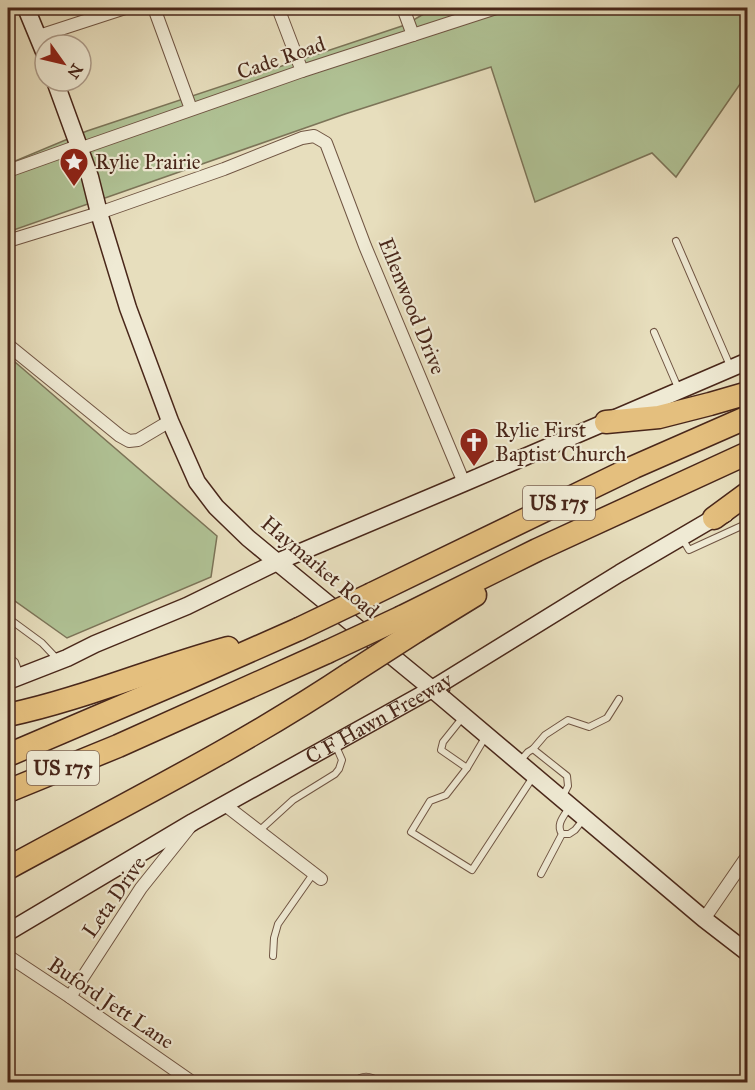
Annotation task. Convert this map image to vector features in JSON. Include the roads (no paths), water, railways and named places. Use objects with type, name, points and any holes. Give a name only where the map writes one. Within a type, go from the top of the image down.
[{"type":"highway","points":[[606,422],[659,417],[747,393]]},
{"type":"highway","name":"US 175","points":[[8,754],[176,684],[299,629],[634,467],[747,417]]},
{"type":"highway","name":"US 175","points":[[8,791],[118,746],[327,652],[465,601],[541,559],[597,523],[747,453]]},
{"type":"highway","points":[[714,518],[747,493]]},
{"type":"highway","points":[[8,868],[261,730],[306,703],[351,673],[410,623]]},
{"type":"highway","points":[[8,715],[57,702],[186,660],[299,629]]},
{"type":"highway","points":[[8,800],[118,746]]},
{"type":"main road","points":[[26,8],[38,33]]},
{"type":"main road","name":"Haymarket Road","points":[[59,93],[90,177],[128,308],[170,421],[197,482],[216,507],[248,538],[747,953]]},
{"type":"main road","points":[[14,679],[187,606],[277,562],[747,361]]},
{"type":"main road","name":"C F Hawn Freeway","points":[[8,932],[193,822],[432,689],[714,518],[747,504]]},
{"type":"street","points":[[48,33],[125,8]]},
{"type":"street","points":[[154,8],[191,109]]},
{"type":"street","points":[[278,8],[302,71]]},
{"type":"street","points":[[403,8],[413,35]]},
{"type":"street","name":"Cade Road","points":[[8,171],[496,8]]},
{"type":"street","name":"Ellenwood Drive","points":[[99,213],[224,169],[302,138],[314,136],[326,143],[365,246],[464,483]]},
{"type":"street","points":[[8,241],[99,213]]},
{"type":"street","points":[[8,345],[129,441],[138,440],[170,421]]},
{"type":"street","points":[[225,805],[317,876]]},
{"type":"street","name":"Leta Drive","points":[[70,997],[141,888],[193,822]]},
{"type":"street","points":[[704,918],[747,855]]},
{"type":"street","name":"Buford Jett Lane","points":[[8,956],[192,1083]]},
{"type":"lane","points":[[676,241],[731,368]]},
{"type":"lane","points":[[654,332],[679,391]]},
{"type":"lane","points":[[682,537],[689,549],[747,523]]},
{"type":"lane","points":[[8,618],[42,643],[59,661]]},
{"type":"lane","points":[[8,656],[15,662],[14,679]]},
{"type":"lane","points":[[519,762],[545,735],[568,720],[590,728],[606,718],[619,699]]},
{"type":"lane","points":[[464,716],[443,742],[441,750],[467,768]]},
{"type":"lane","points":[[487,735],[467,768],[446,795],[430,801],[411,832],[472,870],[534,775]]},
{"type":"lane","points":[[259,831],[293,800],[335,774],[342,760],[334,744]]},
{"type":"lane","points":[[533,749],[567,776],[568,786],[559,824],[562,834],[541,874]]},
{"type":"lane","points":[[562,834],[575,830],[585,818]]},
{"type":"lane","points":[[273,956],[278,924],[317,876]]},
{"type":"lane","points":[[354,1083],[363,1077],[370,1077],[379,1083]]},
{"type":"place","name":"Rylie Prairie","points":[[74,188]]},
{"type":"place","name":"Rylie First Baptist Church","points":[[474,468]]}]
